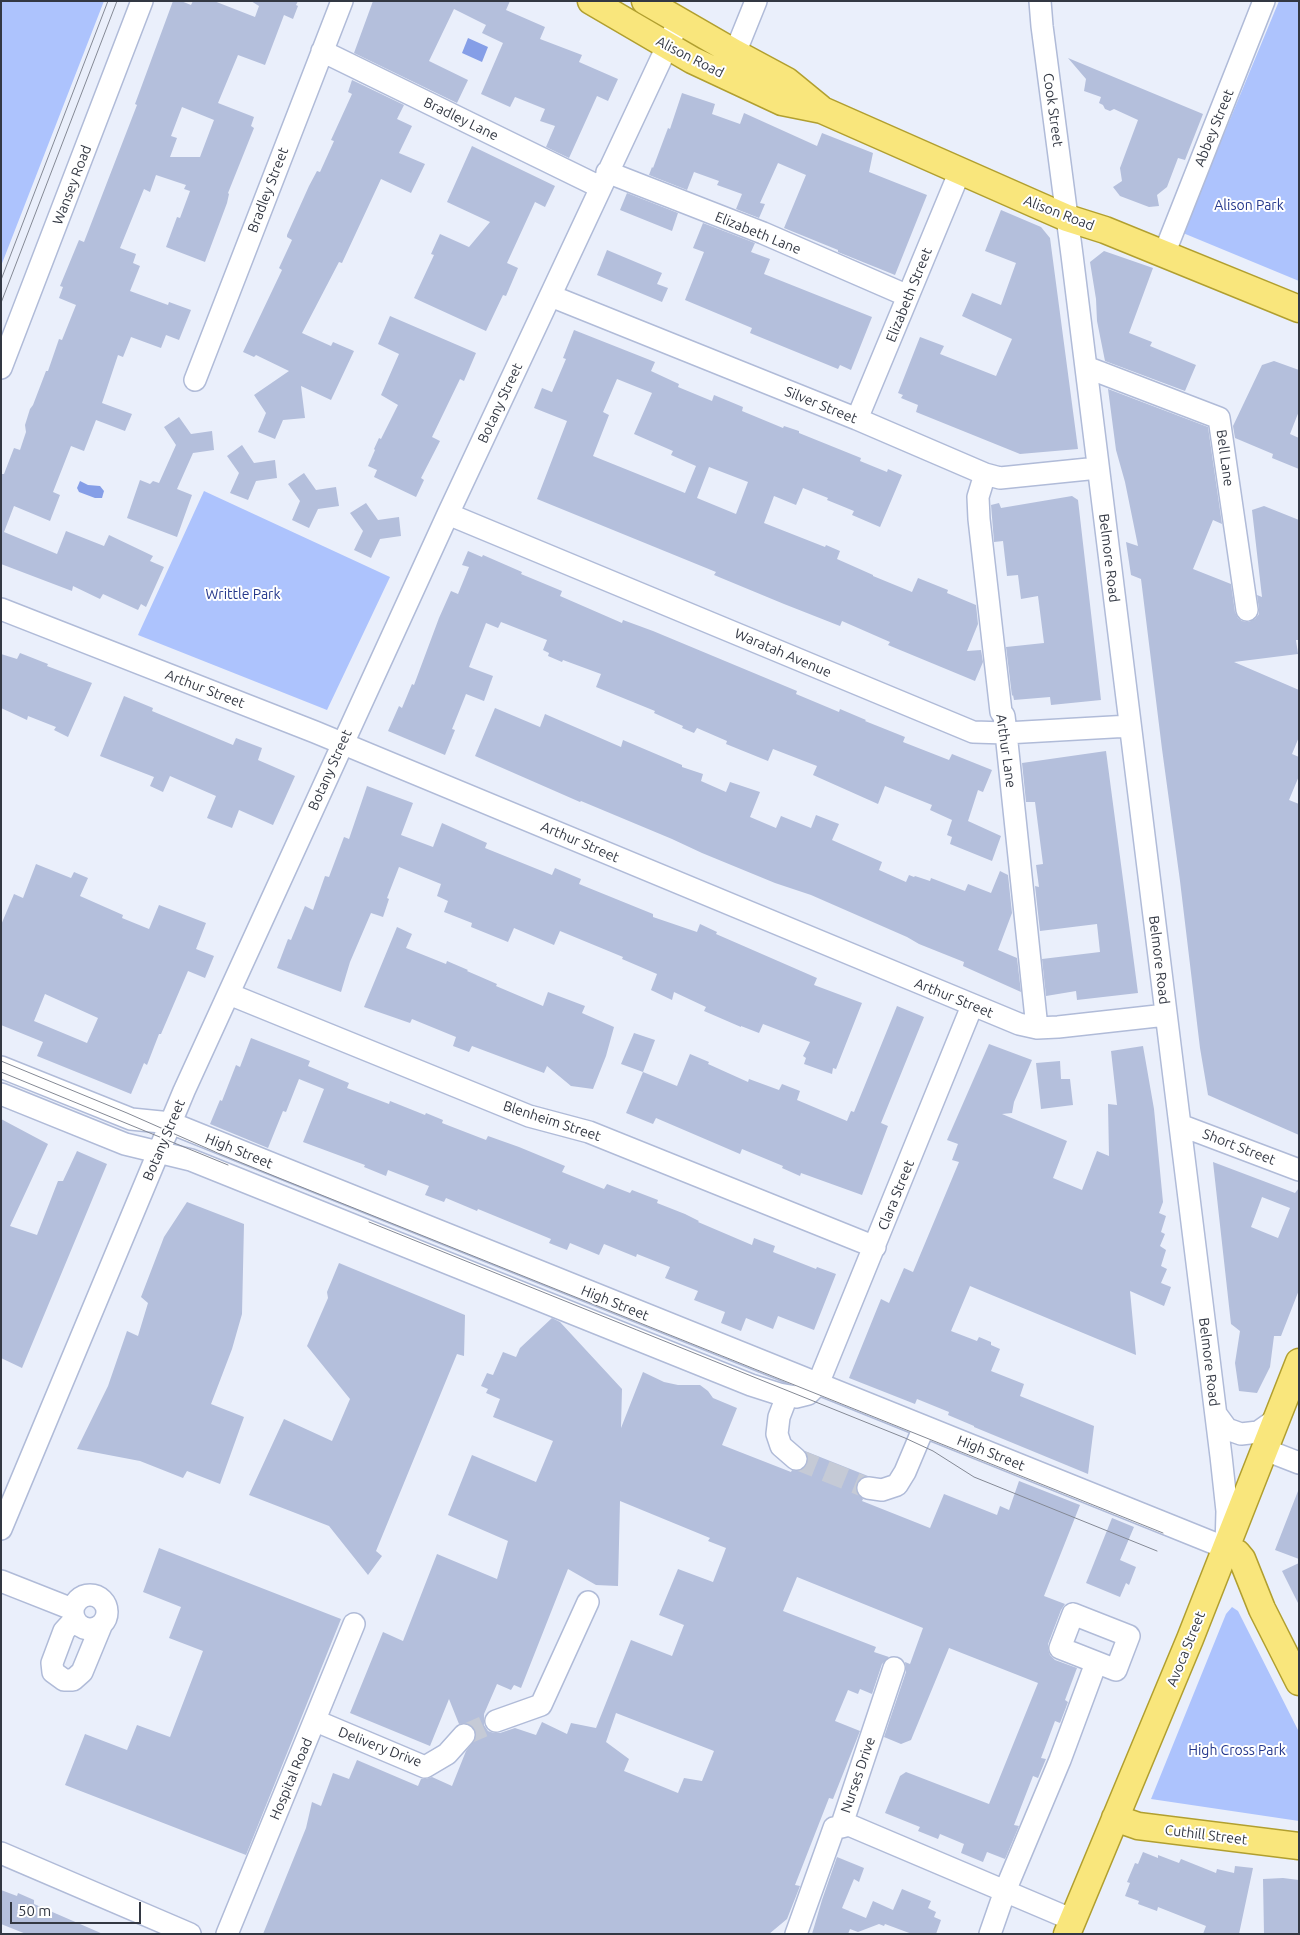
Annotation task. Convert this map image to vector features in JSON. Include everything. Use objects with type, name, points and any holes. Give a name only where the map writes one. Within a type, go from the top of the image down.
[{"type":"main road","name":"Alison Road","points":[[591,1],[667,46],[782,102],[822,110],[1067,218],[1105,230],[1299,308]]},
{"type":"main road","name":"Alison Road","points":[[645,1],[787,81],[822,110]]},
{"type":"main road","name":"Avoca Street","points":[[1070,1927],[1134,1776],[1299,1362]]},
{"type":"main road","points":[[1226,1548],[1242,1559],[1262,1610],[1299,1682]]},
{"type":"main road","name":"Cuthill Street","points":[[1115,1818],[1138,1826],[1299,1846]]},
{"type":"street","name":"Wansey Road","points":[[1,368],[142,1]]},
{"type":"street","name":"Bradley Street","points":[[195,380],[342,1]]},
{"type":"street","points":[[735,53],[756,1]]},
{"type":"street","name":"Cook Street","points":[[1040,1],[1067,218]]},
{"type":"street","name":"Abbey Street","points":[[1164,254],[1264,1]]},
{"type":"street","name":"Botany Street","points":[[1,1529],[171,1123],[448,514],[679,21]]},
{"type":"street","name":"Bradley Lane","points":[[322,51],[604,179]]},
{"type":"street","name":"Elizabeth Street","points":[[858,419],[960,171]]},
{"type":"street","name":"Elizabeth Lane","points":[[604,179],[762,234],[908,296]]},
{"type":"street","name":"Belmore Road","points":[[1067,218],[1216,1414],[1226,1502],[1226,1548]]},
{"type":"street","name":"Silver Street","points":[[550,296],[858,419],[985,474],[1000,478],[1098,468]]},
{"type":"street","name":"Bell Lane","points":[[1086,367],[1219,418],[1247,610]]},
{"type":"street","name":"Arthur Lane","points":[[985,474],[978,498],[979,519],[1001,712],[1004,716],[1006,733],[1037,1028]]},
{"type":"street","name":"Waratah Avenue","points":[[448,514],[973,732],[1006,733],[1130,726]]},
{"type":"street","name":"Arthur Street","points":[[1,609],[343,744],[1019,1024],[1037,1028],[1166,1015]]},
{"type":"street","name":"Blenheim Street","points":[[229,994],[529,1116],[589,1132],[875,1247]]},
{"type":"street","name":"Clara Street","points":[[818,1384],[972,1006]]},
{"type":"street","name":"High Street","points":[[1,1067],[131,1119],[171,1123],[1226,1548]]},
{"type":"street","name":"High Street","points":[[1,1094],[115,1141],[191,1160],[751,1385],[787,1396]]},
{"type":"street","name":"Short Street","points":[[1180,1125],[1299,1170]]},
{"type":"street","points":[[796,1459],[784,1449],[777,1434],[779,1416],[787,1396],[805,1395],[814,1390],[818,1384]]},
{"type":"street","points":[[1216,1414],[1227,1429],[1241,1434],[1258,1432],[1275,1420]]},
{"type":"street","points":[[868,1488],[882,1490],[897,1485],[905,1472],[924,1427]]},
{"type":"street","points":[[1263,1449],[1299,1463]]},
{"type":"street","points":[[1,1581],[73,1614],[78,1625],[86,1630],[101,1626]]},
{"type":"street","points":[[93,1595],[100,1598],[106,1607],[107,1613],[82,1672],[73,1680],[66,1680],[54,1674],[52,1663],[64,1630],[73,1614],[76,1602],[82,1597],[93,1595]]},
{"type":"street","points":[[496,1721],[541,1704],[588,1602]]},
{"type":"street","name":"Hospital Road","points":[[227,1934],[316,1721],[354,1624]]},
{"type":"street","points":[[990,1934],[1005,1891],[1060,1760],[1096,1662]]},
{"type":"street","name":"Nurses Drive","points":[[796,1934],[834,1828],[841,1827],[894,1668]]},
{"type":"street","name":"Delivery Drive","points":[[316,1721],[425,1766],[447,1754],[464,1735]]},
{"type":"street","points":[[841,1827],[848,1825],[1005,1891],[1070,1927]]},
{"type":"street","points":[[1,1853],[190,1934]]},
{"type":"green space","points":[[1,1],[104,1],[1,266]]},
{"type":"green space","name":"Alison Park","points":[[1279,1],[1299,1],[1299,281],[1183,233]]},
{"type":"green space","name":"Writtle Park","points":[[204,491],[390,577],[327,710],[138,635]]},
{"type":"green space","name":"High Cross Park","points":[[1232,1607],[1238,1611],[1299,1732],[1299,1821],[1151,1799],[1226,1614]]},
{"type":"shaded area","points":[[468,38],[488,47],[482,62],[462,53]]},
{"type":"shaded area","points":[[80,481],[88,485],[100,486],[104,491],[102,498],[95,498],[79,492],[77,488]]},
{"type":"building","points":[[173,1],[181,1],[191,5],[193,1],[214,1],[255,17],[259,6],[251,1],[298,1],[293,19],[284,15],[265,65],[238,55],[218,103],[254,117],[251,126],[254,128],[228,193],[227,203],[205,262],[166,247],[177,217],[180,218],[190,191],[184,189],[186,185],[156,175],[150,192],[144,189],[120,248],[136,254],[133,263],[140,266],[130,291],[168,305],[169,302],[191,310],[179,340],[166,335],[161,348],[131,337],[123,357],[118,355],[102,403],[132,414],[125,431],[96,420],[84,451],[71,446],[53,492],[60,495],[50,521],[14,506],[4,532],[57,554],[66,531],[104,546],[109,535],[153,556],[150,561],[164,567],[146,607],[141,604],[138,610],[103,594],[100,599],[73,586],[72,591],[1,564],[1,474],[4,474],[14,448],[20,450],[26,432],[25,425],[30,409],[46,371],[48,371],[59,339],[62,340],[76,305],[59,298],[63,287],[60,286],[79,240],[84,242],[137,105],[135,104]],"holes":[[[182,107],[214,120],[200,157],[170,157],[177,138],[171,136]]]},
{"type":"building","points":[[373,1],[510,1],[506,10],[545,27],[540,39],[582,55],[579,62],[618,79],[608,101],[597,96],[569,158],[546,147],[555,126],[540,121],[545,109],[515,97],[510,107],[481,94],[503,43],[482,33],[486,25],[454,9],[429,61],[468,80],[457,103],[354,53]]},
{"type":"building","points":[[1068,58],[1203,114],[1185,160],[1178,158],[1167,187],[1157,195],[1159,206],[1149,207],[1120,196],[1113,187],[1122,181],[1120,168],[1138,120],[1114,109],[1110,111],[1105,109],[1099,103],[1101,97],[1084,91],[1086,79]]},
{"type":"building","points":[[352,80],[404,105],[397,119],[412,126],[399,153],[425,164],[411,193],[381,179],[342,263],[339,262],[302,333],[331,346],[333,342],[354,351],[331,400],[301,386],[305,418],[283,420],[275,439],[258,432],[266,413],[254,395],[289,371],[256,355],[254,357],[243,352],[282,270],[279,268],[292,240],[287,235],[309,186],[317,171],[320,172],[334,141],[331,140],[352,94],[348,92]]},
{"type":"building","points":[[682,93],[715,104],[712,114],[740,124],[744,113],[817,146],[822,133],[873,153],[869,172],[927,195],[895,275],[784,228],[806,175],[778,163],[760,203],[765,204],[759,218],[736,209],[742,194],[717,185],[719,181],[694,172],[687,190],[649,175],[668,128],[670,129]]},
{"type":"building","points":[[472,146],[555,186],[545,207],[535,202],[507,263],[518,268],[506,296],[503,295],[486,331],[414,298],[434,255],[431,254],[440,234],[469,247],[490,222],[447,202]]},
{"type":"building","points":[[627,193],[678,213],[672,231],[620,210]]},
{"type":"building","points":[[1001,210],[1041,227],[1050,238],[1078,449],[1020,454],[916,412],[918,405],[901,398],[903,395],[898,393],[920,337],[944,346],[940,354],[996,376],[1012,339],[962,316],[972,293],[1001,305],[1016,263],[985,251]]},
{"type":"building","points":[[703,223],[755,243],[751,252],[770,259],[764,274],[872,317],[851,370],[840,365],[838,369],[750,333],[752,328],[685,300],[704,252],[693,248]]},
{"type":"building","points":[[607,250],[662,273],[657,284],[668,288],[662,302],[597,275]]},
{"type":"building","points":[[1104,251],[1153,268],[1129,333],[1152,342],[1150,346],[1196,365],[1185,391],[1105,361],[1097,321],[1096,299],[1090,262]]},
{"type":"building","points":[[390,316],[476,353],[464,381],[460,379],[432,437],[440,441],[421,478],[424,480],[416,497],[374,477],[377,470],[368,466],[379,438],[381,439],[398,405],[381,395],[399,354],[378,344]]},
{"type":"building","points":[[574,330],[655,362],[651,371],[679,384],[678,387],[712,401],[714,395],[743,407],[742,411],[783,428],[784,426],[799,431],[799,433],[861,458],[860,461],[887,472],[888,469],[902,475],[880,527],[852,515],[854,511],[803,488],[796,505],[774,496],[764,523],[840,551],[837,559],[912,592],[918,578],[948,590],[947,593],[976,605],[978,624],[967,651],[981,650],[983,662],[975,681],[888,645],[890,642],[842,621],[840,626],[784,604],[714,575],[716,572],[537,499],[567,421],[534,408],[542,388],[552,392],[566,359],[563,358]],"holes":[[[617,379],[652,393],[634,434],[673,451],[671,455],[696,466],[685,493],[593,456],[609,415],[603,412]],[[709,467],[748,482],[736,514],[697,498]]]},
{"type":"building","points":[[1274,361],[1299,370],[1299,411],[1290,434],[1299,438],[1299,469],[1272,458],[1273,454],[1235,438],[1233,426],[1262,365]]},
{"type":"building","points":[[1108,389],[1208,427],[1222,524],[1213,520],[1193,569],[1231,584],[1235,612],[1242,621],[1249,622],[1255,619],[1259,614],[1257,595],[1262,597],[1252,510],[1264,506],[1299,520],[1299,640],[1296,640],[1298,654],[1234,662],[1299,690],[1299,737],[1292,754],[1299,757],[1299,776],[1289,800],[1299,804],[1299,1135],[1208,1095],[1200,1048],[1141,579],[1131,575],[1126,542],[1138,546],[1125,482],[1116,450]]},
{"type":"building","points":[[179,417],[191,434],[212,431],[214,450],[193,453],[177,489],[192,495],[177,537],[127,518],[140,480],[150,484],[153,481],[159,483],[176,445],[164,427]]},
{"type":"building","points":[[242,445],[254,463],[275,460],[277,478],[256,481],[248,500],[230,493],[239,473],[227,456]]},
{"type":"building","points":[[304,473],[316,490],[336,487],[339,506],[318,509],[309,528],[292,520],[300,501],[288,484]]},
{"type":"building","points":[[1072,496],[1078,500],[1101,700],[1051,705],[1050,697],[1014,700],[1006,647],[1044,643],[1038,596],[1021,599],[1018,575],[1007,576],[1003,541],[994,542],[991,505],[999,503],[1001,508]]},
{"type":"building","points":[[366,503],[378,520],[399,517],[401,536],[380,539],[371,558],[354,550],[363,531],[350,513]]},
{"type":"building","points":[[468,551],[482,557],[483,555],[522,572],[521,574],[562,591],[560,596],[622,623],[623,620],[653,631],[797,691],[796,694],[839,712],[840,709],[905,737],[903,742],[949,760],[952,754],[992,770],[983,792],[978,790],[968,821],[1001,836],[992,861],[950,844],[952,837],[947,835],[952,820],[930,810],[932,805],[885,786],[878,804],[813,775],[817,766],[773,749],[768,761],[726,744],[727,741],[697,728],[694,733],[682,728],[683,726],[654,713],[655,711],[596,687],[601,674],[548,656],[549,653],[543,650],[547,640],[501,622],[498,628],[486,623],[469,667],[493,676],[484,701],[466,694],[452,729],[455,730],[445,755],[388,731],[399,706],[402,708],[412,684],[414,685],[451,591],[458,594],[469,567],[462,565]]},
{"type":"building","points":[[20,653],[48,664],[47,666],[92,683],[68,737],[54,730],[56,727],[28,716],[27,720],[1,708],[1,654],[17,659]]},
{"type":"building","points":[[124,696],[153,708],[152,711],[233,745],[236,738],[262,748],[258,760],[295,776],[273,825],[239,810],[232,828],[207,818],[216,796],[170,776],[163,792],[150,786],[154,777],[100,756]]},
{"type":"building","points":[[495,708],[540,727],[545,714],[621,747],[623,740],[682,765],[682,767],[703,774],[701,781],[726,792],[730,782],[760,792],[750,817],[776,828],[781,816],[811,828],[816,815],[839,824],[832,840],[882,862],[879,870],[906,882],[909,875],[930,881],[931,878],[965,891],[968,884],[991,893],[1000,871],[1008,875],[1012,913],[998,950],[1017,958],[1021,992],[963,966],[964,962],[919,944],[811,895],[775,883],[702,853],[475,756]]},
{"type":"building","points":[[1106,751],[1138,993],[1077,1000],[1076,991],[1046,996],[1042,959],[1100,952],[1097,924],[1040,931],[1035,886],[1039,887],[1036,865],[1043,864],[1035,802],[1026,802],[1022,763]]},
{"type":"building","points":[[367,786],[413,803],[401,835],[433,847],[442,823],[487,843],[485,848],[552,875],[555,868],[581,879],[579,884],[653,914],[653,917],[697,932],[700,924],[717,932],[716,934],[817,978],[814,985],[862,1003],[836,1069],[833,1068],[832,1074],[804,1064],[806,1058],[803,1056],[810,1042],[763,1024],[759,1033],[741,1027],[704,1011],[706,1007],[674,992],[672,1000],[651,990],[657,974],[622,959],[623,957],[560,931],[554,945],[514,928],[508,942],[471,927],[472,923],[444,912],[448,901],[437,896],[441,884],[399,867],[387,898],[389,899],[383,917],[371,913],[350,962],[341,992],[277,968],[288,939],[291,940],[305,906],[313,910],[325,876],[329,877],[344,837],[349,839]]},
{"type":"building","points":[[36,864],[71,878],[74,872],[88,878],[80,896],[123,915],[122,918],[149,929],[159,905],[206,923],[196,949],[214,956],[205,978],[188,971],[147,1065],[144,1063],[131,1094],[37,1056],[43,1042],[1,1025],[1,925],[14,894],[23,898]],"holes":[[[45,994],[98,1018],[87,1043],[34,1021]]]},
{"type":"building","points":[[397,927],[412,934],[406,948],[446,964],[447,961],[497,984],[496,986],[543,1006],[548,992],[585,1006],[582,1013],[614,1027],[606,1056],[593,1089],[571,1086],[547,1066],[544,1073],[472,1046],[469,1052],[453,1046],[456,1037],[412,1019],[410,1023],[364,1007]]},
{"type":"building","points":[[897,1006],[924,1017],[881,1123],[888,1126],[862,1195],[801,1173],[800,1176],[782,1168],[783,1166],[742,1149],[740,1154],[656,1118],[653,1124],[626,1113],[643,1072],[677,1086],[690,1054],[748,1082],[749,1079],[779,1090],[782,1084],[800,1091],[797,1100],[847,1121],[851,1111],[854,1112]]},
{"type":"building","points":[[634,1033],[655,1040],[643,1072],[621,1064]]},
{"type":"building","points":[[251,1038],[310,1061],[308,1066],[349,1083],[347,1088],[389,1104],[390,1101],[425,1115],[426,1113],[443,1120],[442,1123],[486,1140],[488,1136],[519,1147],[565,1166],[562,1172],[604,1189],[607,1184],[630,1193],[632,1190],[658,1200],[657,1203],[752,1245],[754,1238],[775,1246],[773,1252],[816,1269],[817,1267],[836,1274],[814,1330],[778,1316],[773,1329],[746,1318],[741,1331],[721,1323],[725,1312],[694,1300],[698,1291],[665,1278],[670,1267],[637,1254],[636,1257],[604,1244],[599,1255],[570,1243],[567,1250],[549,1243],[551,1239],[478,1209],[477,1211],[446,1198],[444,1202],[425,1195],[429,1186],[388,1170],[386,1176],[364,1167],[365,1165],[303,1142],[324,1089],[299,1079],[286,1112],[283,1111],[268,1148],[210,1124],[220,1100],[222,1101],[236,1065],[240,1067]]},
{"type":"building","points":[[989,1044],[1032,1060],[1014,1102],[1012,1113],[1002,1114],[1067,1141],[1053,1178],[1082,1190],[1097,1151],[1109,1156],[1108,1104],[1117,1105],[1111,1051],[1143,1046],[1154,1109],[1163,1202],[1159,1213],[1166,1216],[1161,1232],[1165,1234],[1160,1246],[1166,1250],[1161,1266],[1167,1269],[1161,1283],[1171,1287],[1164,1306],[1130,1291],[1136,1355],[970,1286],[951,1331],[977,1341],[979,1337],[991,1342],[991,1345],[1000,1349],[991,1371],[1024,1384],[1020,1396],[1094,1426],[1088,1474],[974,1427],[948,1415],[949,1412],[917,1399],[915,1404],[849,1378],[881,1299],[889,1303],[904,1268],[913,1272],[959,1162],[952,1160],[958,1144],[947,1140]]},
{"type":"building","points":[[1060,1061],[1061,1079],[1070,1079],[1073,1105],[1041,1109],[1036,1063]]},
{"type":"building","points":[[1,1119],[48,1144],[10,1226],[37,1235],[58,1181],[63,1181],[77,1151],[107,1164],[22,1368],[1,1358]]},
{"type":"building","points":[[1213,1162],[1295,1193],[1299,1188],[1299,1290],[1281,1336],[1274,1336],[1270,1367],[1257,1393],[1239,1391],[1235,1363],[1240,1331],[1231,1324]],"holes":[[[1262,1197],[1290,1208],[1278,1238],[1251,1227]]]},
{"type":"building","points":[[187,1202],[244,1224],[242,1314],[232,1349],[211,1404],[244,1417],[220,1484],[187,1471],[183,1478],[140,1461],[77,1449],[108,1386],[127,1331],[138,1336],[148,1303],[141,1297],[164,1237]]},
{"type":"building","points":[[339,1263],[465,1315],[464,1356],[457,1354],[376,1551],[382,1556],[368,1575],[329,1526],[249,1495],[284,1419],[332,1441],[350,1399],[307,1346],[328,1298],[327,1292]]},
{"type":"building","points":[[552,1318],[560,1322],[622,1389],[621,1428],[643,1372],[664,1382],[678,1385],[700,1385],[713,1398],[737,1408],[722,1445],[791,1472],[792,1470],[801,1471],[806,1467],[808,1461],[805,1451],[868,1476],[859,1480],[856,1486],[856,1492],[863,1499],[862,1501],[930,1528],[944,1494],[997,1515],[1000,1506],[1009,1510],[1019,1481],[1080,1505],[1044,1596],[1065,1604],[1048,1644],[1050,1655],[1055,1660],[1077,1668],[1065,1700],[1068,1702],[1060,1723],[1055,1721],[1041,1758],[1046,1759],[1038,1778],[1033,1776],[1014,1825],[1019,1826],[1005,1859],[987,1852],[983,1862],[961,1853],[964,1844],[940,1834],[938,1839],[918,1831],[920,1827],[885,1813],[900,1776],[906,1772],[989,1804],[1038,1683],[949,1648],[911,1740],[901,1744],[884,1737],[906,1672],[905,1662],[910,1664],[923,1628],[797,1577],[783,1611],[876,1647],[874,1652],[889,1657],[882,1664],[872,1694],[860,1689],[858,1694],[848,1690],[835,1721],[860,1731],[833,1799],[829,1798],[795,1885],[800,1886],[787,1919],[769,1934],[263,1934],[306,1828],[312,1802],[321,1806],[333,1773],[349,1779],[357,1760],[418,1786],[421,1779],[432,1777],[452,1786],[466,1751],[476,1738],[476,1731],[472,1725],[466,1723],[459,1724],[449,1699],[430,1746],[350,1713],[383,1632],[403,1641],[437,1554],[497,1579],[508,1541],[448,1515],[472,1455],[536,1482],[553,1441],[493,1417],[500,1399],[486,1393],[488,1389],[481,1386],[487,1373],[493,1375],[503,1352],[516,1357],[520,1348]],"holes":[[[620,1501],[710,1538],[708,1541],[726,1548],[713,1582],[678,1569],[659,1615],[684,1625],[672,1656],[631,1640],[596,1728],[571,1723],[567,1734],[542,1722],[536,1735],[515,1728],[500,1733],[488,1731],[484,1725],[484,1714],[497,1684],[511,1690],[514,1685],[521,1688],[568,1569],[596,1585],[618,1586]],[[616,1713],[714,1751],[702,1781],[684,1778],[678,1793],[624,1771],[629,1759],[606,1742]]]},
{"type":"building","points":[[1299,1491],[1299,1559],[1275,1550]]},
{"type":"building","points":[[1112,1518],[1134,1527],[1120,1560],[1136,1567],[1129,1585],[1126,1583],[1120,1597],[1086,1583]]},
{"type":"building","points":[[159,1548],[341,1619],[246,1855],[65,1785],[85,1734],[127,1750],[137,1725],[170,1737],[203,1651],[169,1638],[181,1607],[143,1592]]},
{"type":"building","points":[[1299,1563],[1299,1605],[1282,1571]]},
{"type":"building","points":[[1143,1852],[1158,1858],[1158,1855],[1179,1863],[1181,1859],[1216,1873],[1217,1869],[1234,1873],[1235,1866],[1253,1868],[1239,1934],[1203,1934],[1206,1926],[1158,1907],[1157,1911],[1138,1904],[1139,1901],[1125,1896],[1130,1883],[1127,1882],[1135,1863],[1138,1864]]},
{"type":"building","points":[[837,1857],[864,1868],[859,1882],[854,1879],[842,1908],[866,1918],[873,1901],[893,1910],[902,1889],[931,1901],[928,1908],[936,1912],[934,1917],[941,1920],[936,1934],[912,1934],[885,1924],[884,1926],[879,1924],[858,1932],[850,1929],[848,1934],[812,1934]]},
{"type":"building","points":[[1283,1878],[1299,1880],[1299,1934],[1264,1934],[1263,1879]]},
{"type":"building","points":[[1,1890],[17,1896],[18,1893],[34,1900],[34,1904],[103,1934],[26,1934],[1,1924]]},
{"type":"tunnel","points":[[796,1459],[868,1488]]},
{"type":"tunnel","points":[[464,1735],[496,1721]]},
{"type":"tram line","points":[[1,280],[108,1]]},
{"type":"tram line","points":[[1,303],[117,1]]},
{"type":"tram line","points":[[1,1061],[279,1178],[1163,1533]]},
{"type":"tram line","points":[[1,1072],[228,1165]]},
{"type":"tram line","points":[[369,1222],[905,1438],[933,1451],[974,1477],[1157,1551]]}]
